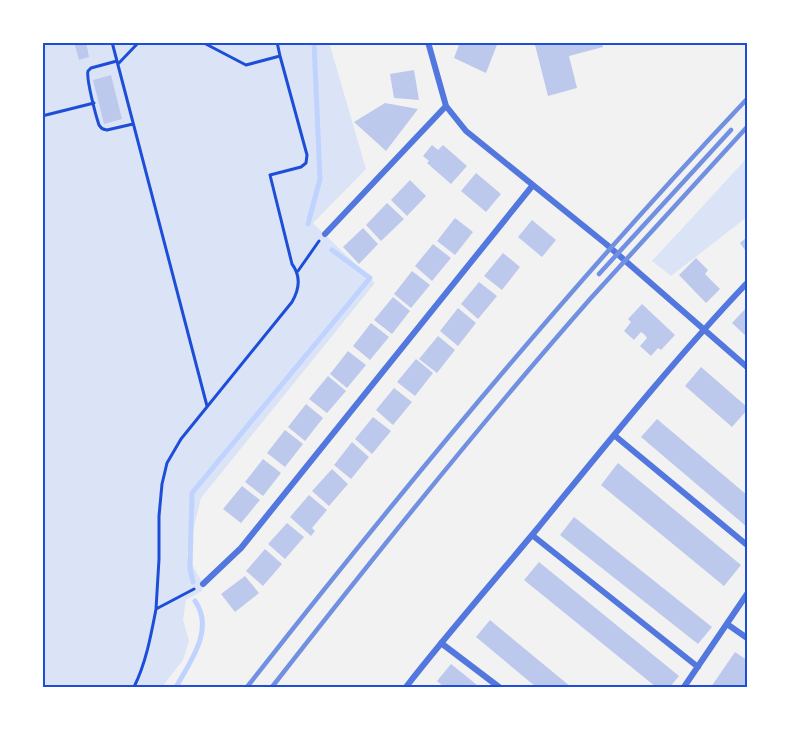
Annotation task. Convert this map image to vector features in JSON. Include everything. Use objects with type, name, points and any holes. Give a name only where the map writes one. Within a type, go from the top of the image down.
[{"type":"street","points":[[428,42],[446,106],[466,131],[606,244],[747,367]]},
{"type":"street","points":[[325,234],[446,106]]},
{"type":"street","points":[[203,584],[241,548],[533,185]]},
{"type":"street","points":[[406,687],[704,328],[747,283]]},
{"type":"street","points":[[614,435],[747,545]]},
{"type":"street","points":[[532,535],[698,667]]},
{"type":"street","points":[[684,687],[747,594]]},
{"type":"street","points":[[727,624],[747,638]]},
{"type":"street","points":[[441,643],[499,687]]},
{"type":"path","points":[[112,42],[207,407]]},
{"type":"path","points":[[134,123],[107,130],[100,127],[87,76],[91,68],[117,62],[139,42]]},
{"type":"path","points":[[202,42],[246,65],[280,56]]},
{"type":"path","points":[[277,42],[307,155],[306,163],[301,167],[270,175],[292,264],[298,272]]},
{"type":"path","points":[[42,116],[94,103]]},
{"type":"path","points":[[134,687],[150,639],[156,609],[159,516],[162,484],[167,463],[181,439],[292,302],[298,287],[298,272],[325,234]]},
{"type":"path","points":[[156,609],[203,584]]},
{"type":"shaded area","points":[[42,42],[329,42],[366,169],[313,223],[375,283],[201,498],[187,555],[203,584],[202,591],[186,600],[183,620],[189,641],[183,660],[162,687],[42,687]]},
{"type":"shaded area","points":[[747,158],[747,217],[671,276],[652,261]]},
{"type":"building","points":[[74,42],[86,42],[89,57],[79,60]]},
{"type":"building","points":[[460,42],[498,42],[486,73],[454,58]]},
{"type":"building","points":[[546,42],[602,42],[603,47],[569,56],[577,88],[548,96],[535,45]]},
{"type":"building","points":[[414,70],[419,100],[394,98],[390,74]]},
{"type":"building","points":[[111,75],[122,119],[104,124],[93,80]]},
{"type":"building","points":[[385,103],[418,109],[386,151],[354,122]]},
{"type":"building","points":[[432,145],[438,150],[443,145],[467,166],[451,184],[427,163],[429,161],[423,156]]},
{"type":"building","points":[[476,173],[501,194],[486,212],[461,191]]},
{"type":"building","points":[[410,180],[426,196],[407,216],[391,200]]},
{"type":"building","points":[[387,203],[404,219],[381,241],[366,225]]},
{"type":"building","points":[[455,218],[473,232],[455,255],[437,241]]},
{"type":"building","points":[[532,220],[556,240],[542,257],[518,237]]},
{"type":"building","points":[[363,228],[378,244],[359,264],[343,247]]},
{"type":"building","points":[[747,237],[747,253],[740,243]]},
{"type":"building","points":[[433,244],[451,258],[432,281],[415,266]]},
{"type":"building","points":[[503,253],[520,267],[502,290],[484,276]]},
{"type":"building","points":[[696,258],[708,270],[705,274],[720,289],[706,303],[679,275]]},
{"type":"building","points":[[412,271],[430,285],[411,308],[394,294]]},
{"type":"building","points":[[479,282],[497,296],[478,319],[461,304]]},
{"type":"building","points":[[393,297],[410,311],[392,334],[374,320]]},
{"type":"building","points":[[642,304],[675,335],[661,350],[658,348],[651,356],[640,346],[647,338],[645,335],[641,332],[634,340],[624,331],[631,322],[628,319]]},
{"type":"building","points":[[747,307],[747,337],[732,323]]},
{"type":"building","points":[[458,308],[476,323],[458,346],[440,331]]},
{"type":"building","points":[[371,323],[389,337],[370,360],[353,346]]},
{"type":"building","points":[[438,336],[455,350],[437,373],[419,359]]},
{"type":"building","points":[[348,351],[366,365],[347,388],[330,374]]},
{"type":"building","points":[[416,359],[433,373],[415,396],[397,382]]},
{"type":"building","points":[[701,367],[747,407],[732,427],[685,386]]},
{"type":"building","points":[[328,376],[346,391],[327,413],[309,399]]},
{"type":"building","points":[[394,388],[412,402],[393,425],[376,410]]},
{"type":"building","points":[[306,404],[323,418],[305,441],[288,427]]},
{"type":"building","points":[[373,417],[391,431],[372,454],[355,439]]},
{"type":"building","points":[[657,419],[747,495],[747,527],[641,437]]},
{"type":"building","points":[[285,430],[303,444],[285,467],[267,453]]},
{"type":"building","points":[[352,442],[369,457],[351,479],[334,465]]},
{"type":"building","points":[[263,459],[281,473],[263,496],[245,482]]},
{"type":"building","points":[[618,463],[741,565],[724,586],[601,485]]},
{"type":"building","points":[[332,469],[348,484],[329,506],[312,491]]},
{"type":"building","points":[[242,486],[260,500],[241,523],[223,509]]},
{"type":"building","points":[[309,495],[327,510],[312,528],[315,531],[311,536],[290,517]]},
{"type":"building","points":[[574,517],[712,627],[698,644],[560,535]]},
{"type":"building","points":[[287,523],[304,537],[285,559],[268,544]]},
{"type":"building","points":[[265,549],[282,564],[263,586],[246,571]]},
{"type":"building","points":[[539,562],[679,676],[670,687],[656,687],[524,580]]},
{"type":"building","points":[[245,576],[259,593],[235,612],[221,594]]},
{"type":"building","points":[[490,620],[571,687],[537,687],[530,682],[476,637]]},
{"type":"building","points":[[735,652],[747,660],[747,687],[711,687]]},
{"type":"building","points":[[451,664],[479,687],[444,687],[437,681]]},
{"type":"waterway","points":[[308,224],[320,179],[314,42]]},
{"type":"waterway","points":[[193,582],[190,568],[192,493],[370,278],[332,250]]},
{"type":"waterway","points":[[176,687],[193,656],[201,634],[202,623],[195,601]]},
{"type":"railway","points":[[247,687],[490,387],[617,241],[747,99]]},
{"type":"railway","points":[[272,687],[509,393],[591,298],[747,127]]},
{"type":"railway","points":[[599,274],[731,130]]}]
